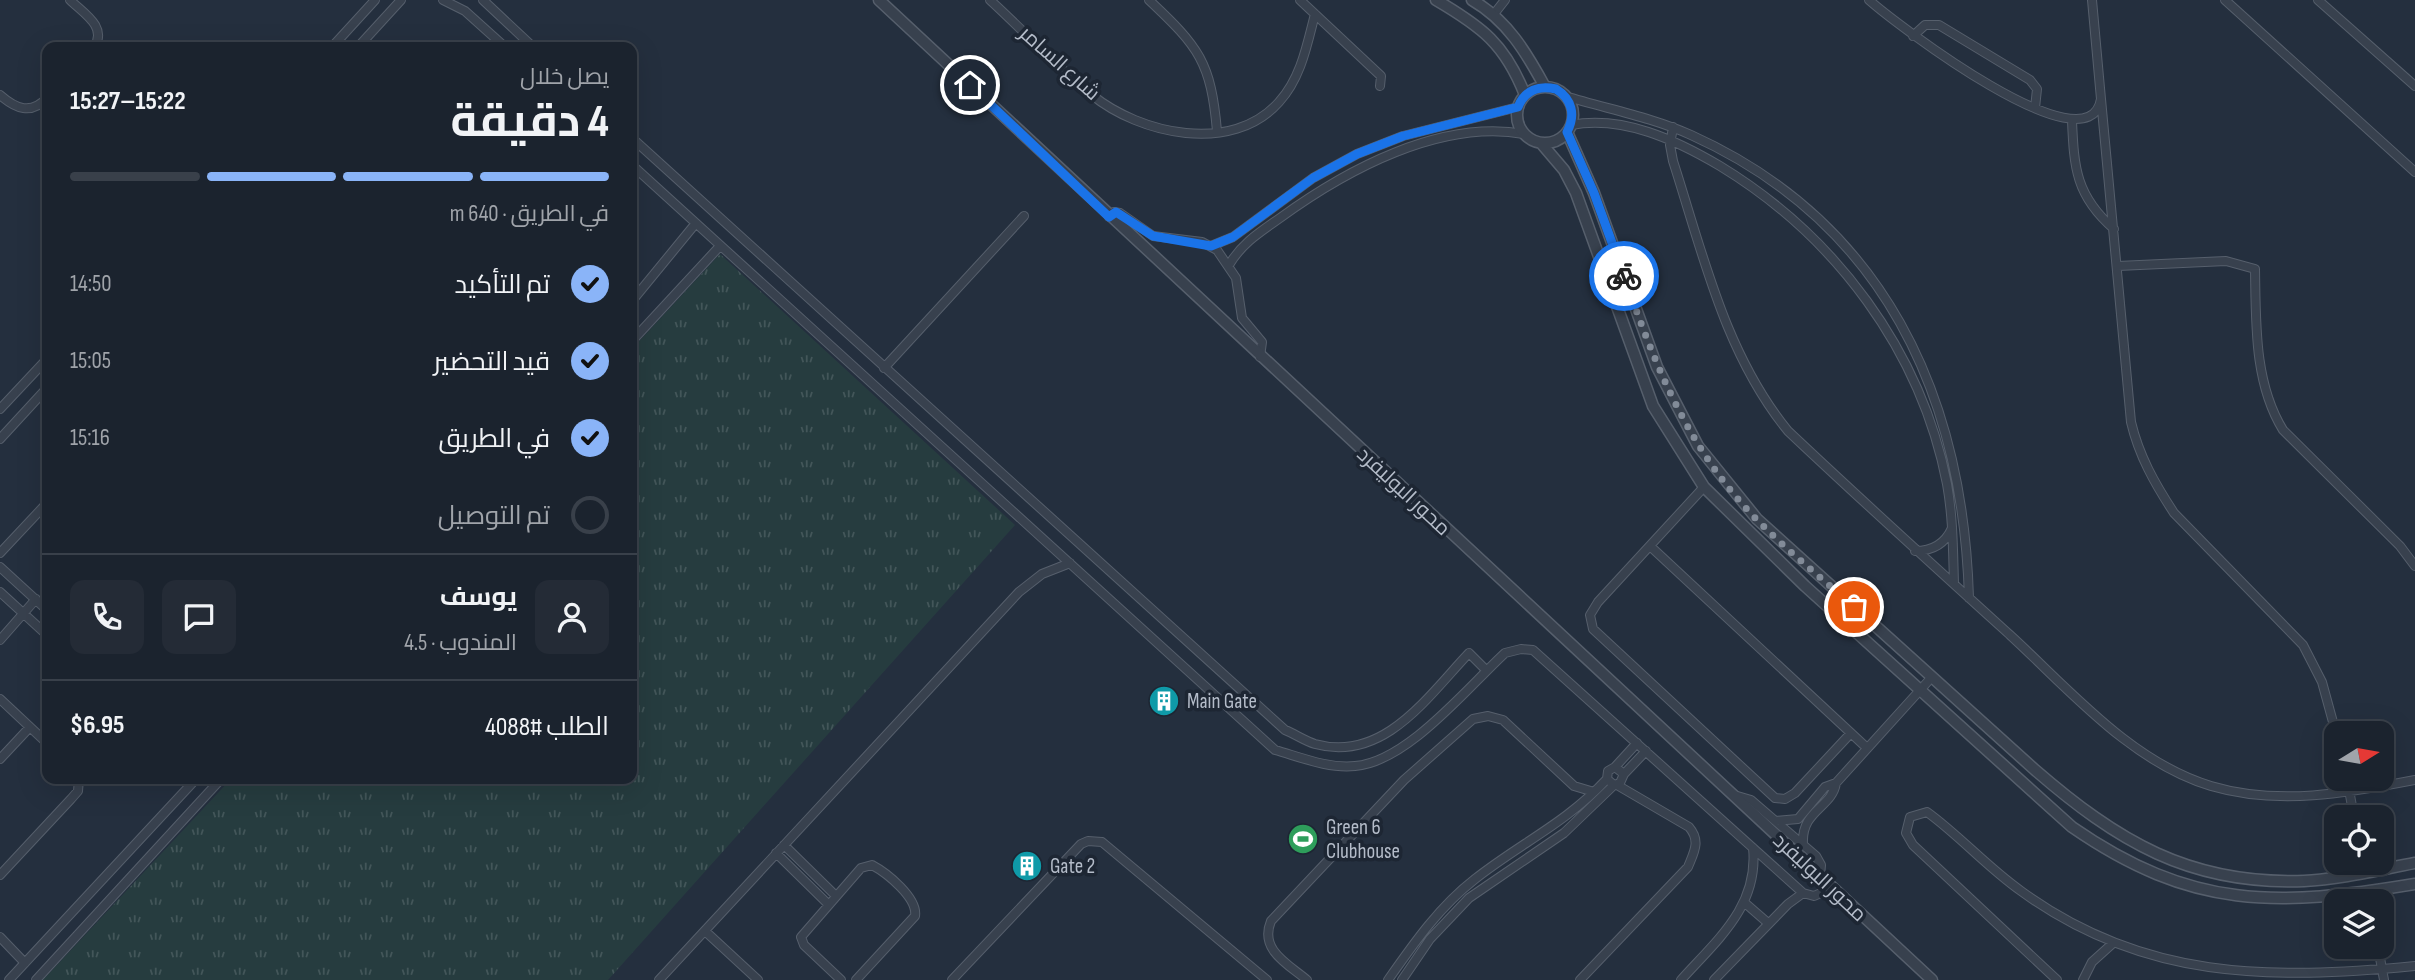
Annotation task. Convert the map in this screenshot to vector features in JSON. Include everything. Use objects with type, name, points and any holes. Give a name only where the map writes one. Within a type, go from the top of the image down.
[{"type":"street","points":[[70,0],[96,25],[99,36],[96,42]]},
{"type":"street","points":[[337,42],[375,0]]},
{"type":"street","points":[[363,42],[401,0]]},
{"type":"street","points":[[443,0],[465,11],[499,42]]},
{"type":"street","points":[[483,0],[528,42]]},
{"type":"street","name":"محور البوليفرد","points":[[878,0],[1932,980]]},
{"type":"street","name":"شارع السامر","points":[[990,0],[1093,96],[1118,112],[1160,130],[1194,134],[1253,122],[1279,103],[1300,68],[1315,14]]},
{"type":"street","points":[[1149,0],[1184,34],[1202,59],[1214,93],[1217,131]]},
{"type":"street","points":[[1300,0],[1381,76],[1380,86]]},
{"type":"street","points":[[1436,0],[1483,29],[1507,57],[1525,95]]},
{"type":"street","points":[[1472,0],[1494,14],[1520,43],[1545,87],[1565,96],[1673,127],[1726,153],[1788,193],[1843,244],[1887,300],[1927,377],[1949,440],[1962,505],[1969,598]]},
{"type":"street","points":[[1494,14],[1505,0]]},
{"type":"street","points":[[1869,0],[1913,36],[1984,82],[2035,108],[2072,121],[2091,118],[2101,99]]},
{"type":"street","points":[[2092,0],[2131,422],[2144,464],[2174,513],[2303,645],[2322,681],[2333,721]]},
{"type":"street","points":[[2225,0],[2415,172]]},
{"type":"street","points":[[2318,0],[2415,86]]},
{"type":"street","points":[[1913,36],[1925,25],[1939,25],[2030,79],[2037,89],[2035,108]]},
{"type":"street","points":[[1524,134],[1517,121],[1518,107],[1525,95],[1545,87]]},
{"type":"street","points":[[0,95],[13,107],[23,109],[42,102]]},
{"type":"street","points":[[1565,96],[1573,113],[1569,129],[1657,367],[1698,446],[1757,519],[2080,809],[2146,850],[2196,868],[2247,878],[2303,881],[2330,875]]},
{"type":"street","points":[[1109,217],[1116,212],[1153,236],[1211,246],[1233,237],[1313,178],[1357,154],[1403,136],[1518,107]]},
{"type":"street","points":[[1541,143],[1555,141],[1569,129],[1601,121],[1671,139],[1702,155],[1775,203],[1818,242],[1859,290],[1900,354],[1926,412],[1944,468],[1952,528],[1954,584]]},
{"type":"street","points":[[2072,121],[2078,180],[2093,206],[2114,229]]},
{"type":"street","points":[[1673,127],[1673,161],[1718,299],[1736,346],[1758,391],[1788,431],[1915,551],[2120,735],[2177,774],[2249,795],[2286,797],[2350,792],[2415,780]]},
{"type":"street","points":[[1229,265],[1245,243],[1301,202],[1384,158],[1435,141],[1484,130],[1524,134],[1541,143],[1564,170],[1576,194],[1653,406],[1704,487],[1785,568],[2072,827],[2106,850],[2139,867],[2191,886],[2245,898],[2324,899]]},
{"type":"street","points":[[637,143],[1285,730],[1316,744],[1353,746],[1376,741],[1402,723],[1469,653],[1486,670]]},
{"type":"street","points":[[637,169],[1275,750],[1303,758],[1356,766],[1386,757],[1409,742],[1505,653],[1521,649],[1532,650],[1803,893],[1814,896],[1832,888]]},
{"type":"street","points":[[884,368],[1024,216]]},
{"type":"street","points":[[637,296],[695,223]]},
{"type":"street","points":[[637,336],[720,246]]},
{"type":"street","points":[[1211,246],[1229,265],[1236,278],[1242,318],[1263,345],[1261,357]]},
{"type":"street","points":[[2118,266],[2226,261],[2255,269],[2259,357],[2266,397],[2273,414],[2283,430],[2400,546],[2415,566]]},
{"type":"street","points":[[0,409],[42,364]]},
{"type":"street","points":[[0,439],[42,393]]},
{"type":"street","points":[[1704,487],[1598,602],[1590,615],[1598,635],[1765,791],[1780,799],[1795,793],[1851,733]]},
{"type":"street","points":[[0,554],[42,508]]},
{"type":"street","points":[[1915,551],[1928,550],[1940,544],[1952,528]]},
{"type":"street","points":[[1650,546],[1867,748]]},
{"type":"street","points":[[659,980],[1019,592],[1042,574],[1070,563]]},
{"type":"street","points":[[0,567],[42,605]]},
{"type":"street","points":[[0,592],[42,630]]},
{"type":"street","points":[[0,640],[36,599]]},
{"type":"street","points":[[1776,821],[1798,819],[1832,793],[1836,783],[1931,678]]},
{"type":"street","points":[[0,699],[42,738]]},
{"type":"street","points":[[1307,980],[1272,951],[1267,936],[1271,921],[1404,780],[1440,751],[1469,721],[1483,716],[1503,720],[1574,786],[1594,792]]},
{"type":"street","points":[[0,759],[30,727]]},
{"type":"street","points":[[1580,980],[1688,867],[1696,850],[1695,836],[1689,827],[1631,794],[1608,771],[1637,743]]},
{"type":"street","points":[[1402,980],[1430,939],[1469,898],[1564,833],[1646,751]]},
{"type":"street","points":[[1615,767],[1617,780]]},
{"type":"street","points":[[1388,980],[1421,933],[1461,891],[1558,824],[1594,792],[1617,780]]},
{"type":"street","points":[[0,875],[78,791],[79,784]]},
{"type":"street","points":[[9,980],[194,784]]},
{"type":"street","points":[[206,784],[212,789]]},
{"type":"street","points":[[36,980],[216,784]]},
{"type":"street","points":[[1574,786],[1581,805]]},
{"type":"street","points":[[2350,792],[2352,805]]},
{"type":"street","points":[[1731,794],[1751,800],[1802,844],[1820,862],[1820,876]]},
{"type":"street","points":[[1802,844],[1805,824],[1820,800]]},
{"type":"street","points":[[2057,980],[1913,845],[1906,833],[1910,817],[1927,812],[2022,892],[2112,944],[2157,962],[2229,977],[2303,979],[2383,976],[2415,966]]},
{"type":"street","points":[[1558,824],[1564,833]]},
{"type":"street","points":[[951,980],[1081,845],[1096,841],[1102,842],[1268,980]]},
{"type":"street","points":[[784,845],[835,896]]},
{"type":"street","points":[[1681,980],[1736,919],[1745,904],[1753,877],[1753,848]]},
{"type":"street","points":[[776,853],[828,904]]},
{"type":"street","points":[[2394,865],[2415,863]]},
{"type":"street","points":[[841,980],[802,941],[803,933],[861,868],[872,865],[915,904],[915,916],[856,980]]},
{"type":"street","points":[[2394,890],[2415,884]]},
{"type":"street","points":[[1461,891],[1469,898]]},
{"type":"street","points":[[1714,980],[1768,923],[1803,893]]},
{"type":"street","points":[[1745,904],[1768,923]]},
{"type":"street","points":[[705,931],[758,980]]},
{"type":"street","points":[[0,937],[25,963]]},
{"type":"street","points":[[2083,980],[2092,962],[2112,944]]},
{"type":"green space","points":[[720,254],[1015,525],[608,980],[43,980],[226,784],[637,784],[637,344]]},
{"type":"way so far","points":[[1624,276],[1669,395],[1698,446],[1737,498],[1757,519],[1854,607]]},
{"type":"place","name":"Main Gate","points":[[1164,701]]},
{"type":"place","name":"Green 6 Clubhouse","points":[[1303,839]]},
{"type":"place","name":"Gate 2","points":[[1027,866]]},
{"type":"route","points":[[970,85],[1109,217],[1114,212],[1120,213],[1153,236],[1191,240],[1211,246],[1233,237],[1313,178],[1357,154],[1403,136],[1518,107],[1531,90],[1545,87],[1556,89],[1565,96],[1571,106],[1573,113],[1567,132],[1594,193],[1624,276]]}]
